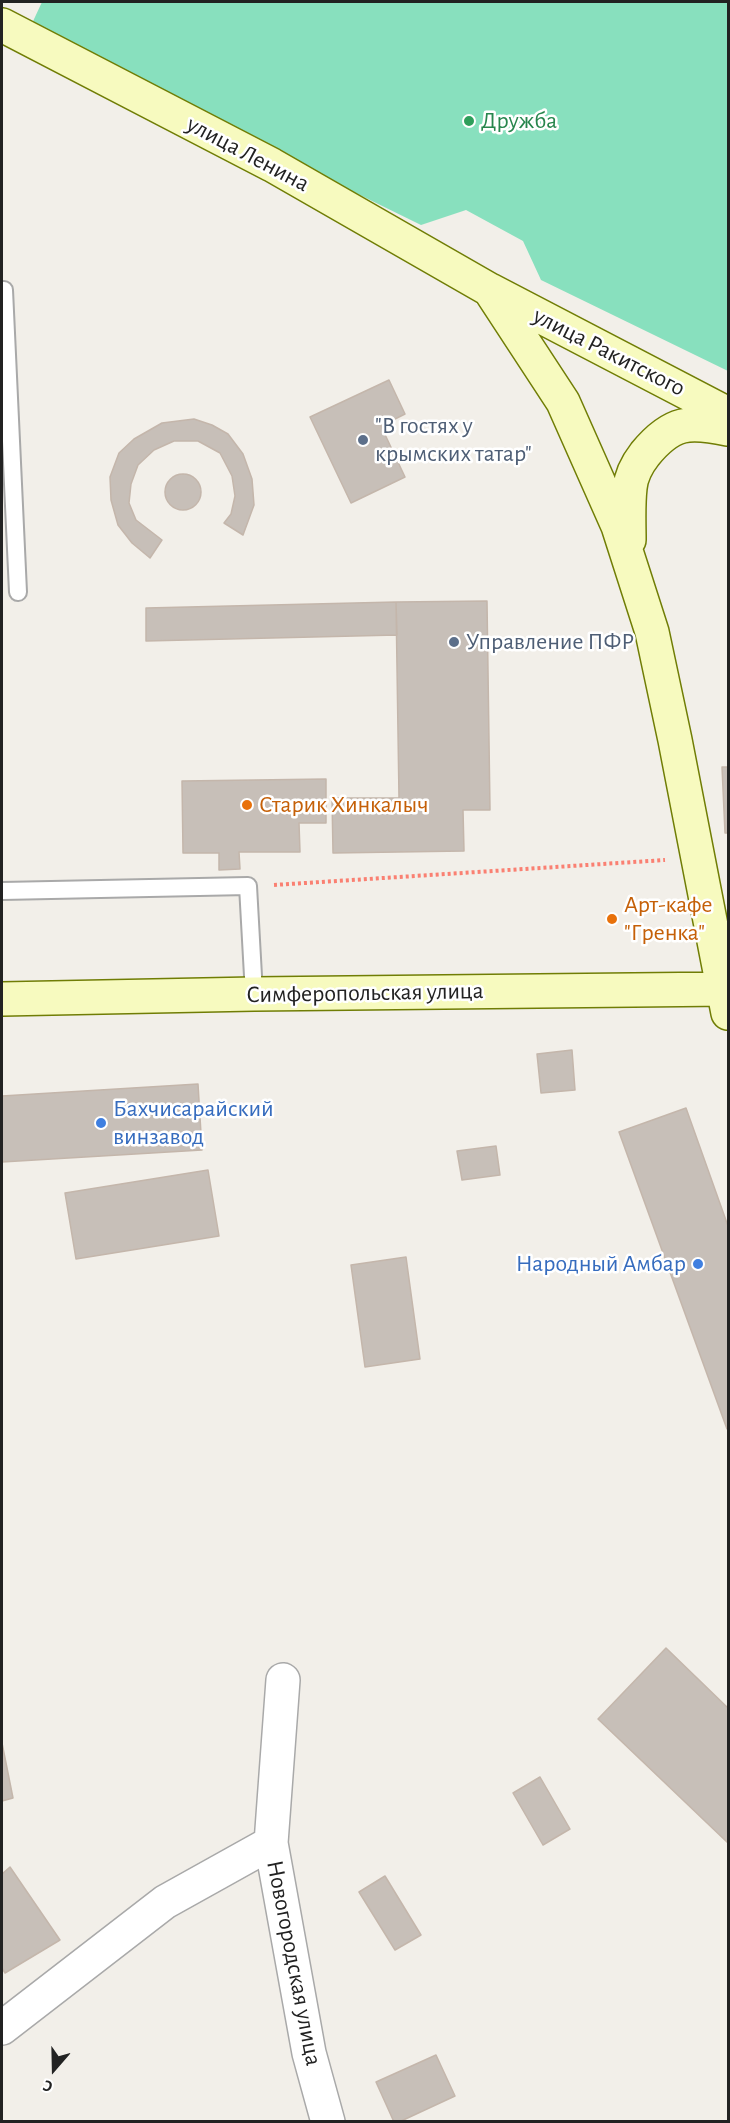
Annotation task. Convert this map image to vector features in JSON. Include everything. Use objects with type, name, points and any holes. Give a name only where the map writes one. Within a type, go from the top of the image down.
[{"type":"main road","name":"улица Ленина","points":[[2,25],[272,165],[490,290]]},
{"type":"main road","name":"улица Ракитского","points":[[490,290],[729,414]]},
{"type":"main road","points":[[490,290],[562,402],[618,526],[652,632],[727,997]]},
{"type":"main road","points":[[629,559],[630,486],[639,462],[660,437],[679,427],[702,424],[729,429]]},
{"type":"main road","name":"Симферопольская улица","points":[[2,999],[254,994],[727,997]]},
{"type":"street","points":[[271,1843],[283,1680]]},
{"type":"street","name":"Новогородская улица","points":[[2,2028],[165,1902],[271,1843],[309,2053],[328,2121]]},
{"type":"lane","points":[[2,290],[4,290],[18,591]]},
{"type":"lane","points":[[2,891],[248,886],[254,994]]},
{"type":"path","points":[[248,886],[699,858]]},
{"type":"green space","name":"Дружба","points":[[42,2],[728,2],[728,371],[541,280],[523,241],[466,210],[421,225],[28,32]]},
{"type":"building","points":[[389,380],[405,414],[381,426],[405,477],[351,503],[310,417]]},
{"type":"building","points":[[194,419],[228,434],[243,454],[252,479],[254,505],[243,535],[224,523],[231,514],[235,496],[232,476],[220,453],[198,441],[174,441],[154,450],[138,465],[131,484],[129,503],[136,520],[162,540],[150,558],[132,543],[118,525],[111,500],[110,477],[119,453],[134,439],[162,423]]},
{"type":"building","points":[[183,474],[196,479],[201,492],[196,505],[183,510],[170,505],[165,492],[170,479]]},
{"type":"building","points":[[487,601],[490,810],[463,810],[464,851],[333,853],[332,798],[399,798],[396,602]]},
{"type":"building","points":[[396,602],[397,635],[146,641],[146,608]]},
{"type":"building","points":[[722,767],[728,767],[728,833],[725,833]]},
{"type":"building","points":[[326,779],[326,823],[299,823],[300,852],[239,852],[240,869],[219,870],[219,853],[183,853],[182,781]]},
{"type":"building","points":[[572,1050],[575,1090],[541,1093],[537,1054]]},
{"type":"building","name":"Бахчисарайский винзавод","points":[[198,1084],[202,1150],[2,1162],[2,1096]]},
{"type":"building","name":"Народный Амбар","points":[[686,1108],[728,1226],[728,1429],[619,1132]]},
{"type":"building","points":[[496,1146],[500,1175],[462,1180],[457,1151]]},
{"type":"building","points":[[208,1170],[219,1236],[76,1259],[65,1193]]},
{"type":"building","points":[[406,1257],[420,1359],[365,1367],[351,1265]]},
{"type":"building","points":[[666,1648],[728,1708],[728,1843],[598,1719]]},
{"type":"building","points":[[2,1743],[13,1798],[2,1801]]},
{"type":"building","points":[[540,1777],[570,1829],[543,1845],[513,1793]]},
{"type":"building","points":[[10,1867],[60,1940],[5,1973],[2,1968],[2,1874]]},
{"type":"building","points":[[385,1876],[421,1935],[395,1950],[359,1892]]},
{"type":"building","points":[[436,2055],[455,2096],[399,2122],[394,2122],[376,2082]]},
{"type":"place","name":"Дружба","points":[[469,121]]},
{"type":"place","name":"\"В гостях у крымских татар\"","points":[[363,440]]},
{"type":"place","name":"Управление ПФР","points":[[454,642]]},
{"type":"place","name":"Старик Хинкалыч","points":[[247,805]]},
{"type":"place","name":"Арт-кафе \"Гренка\"","points":[[612,919]]},
{"type":"place","name":"Бахчисарайский винзавод","points":[[101,1123]]},
{"type":"place","name":"Народный Амбар","points":[[698,1264]]}]
